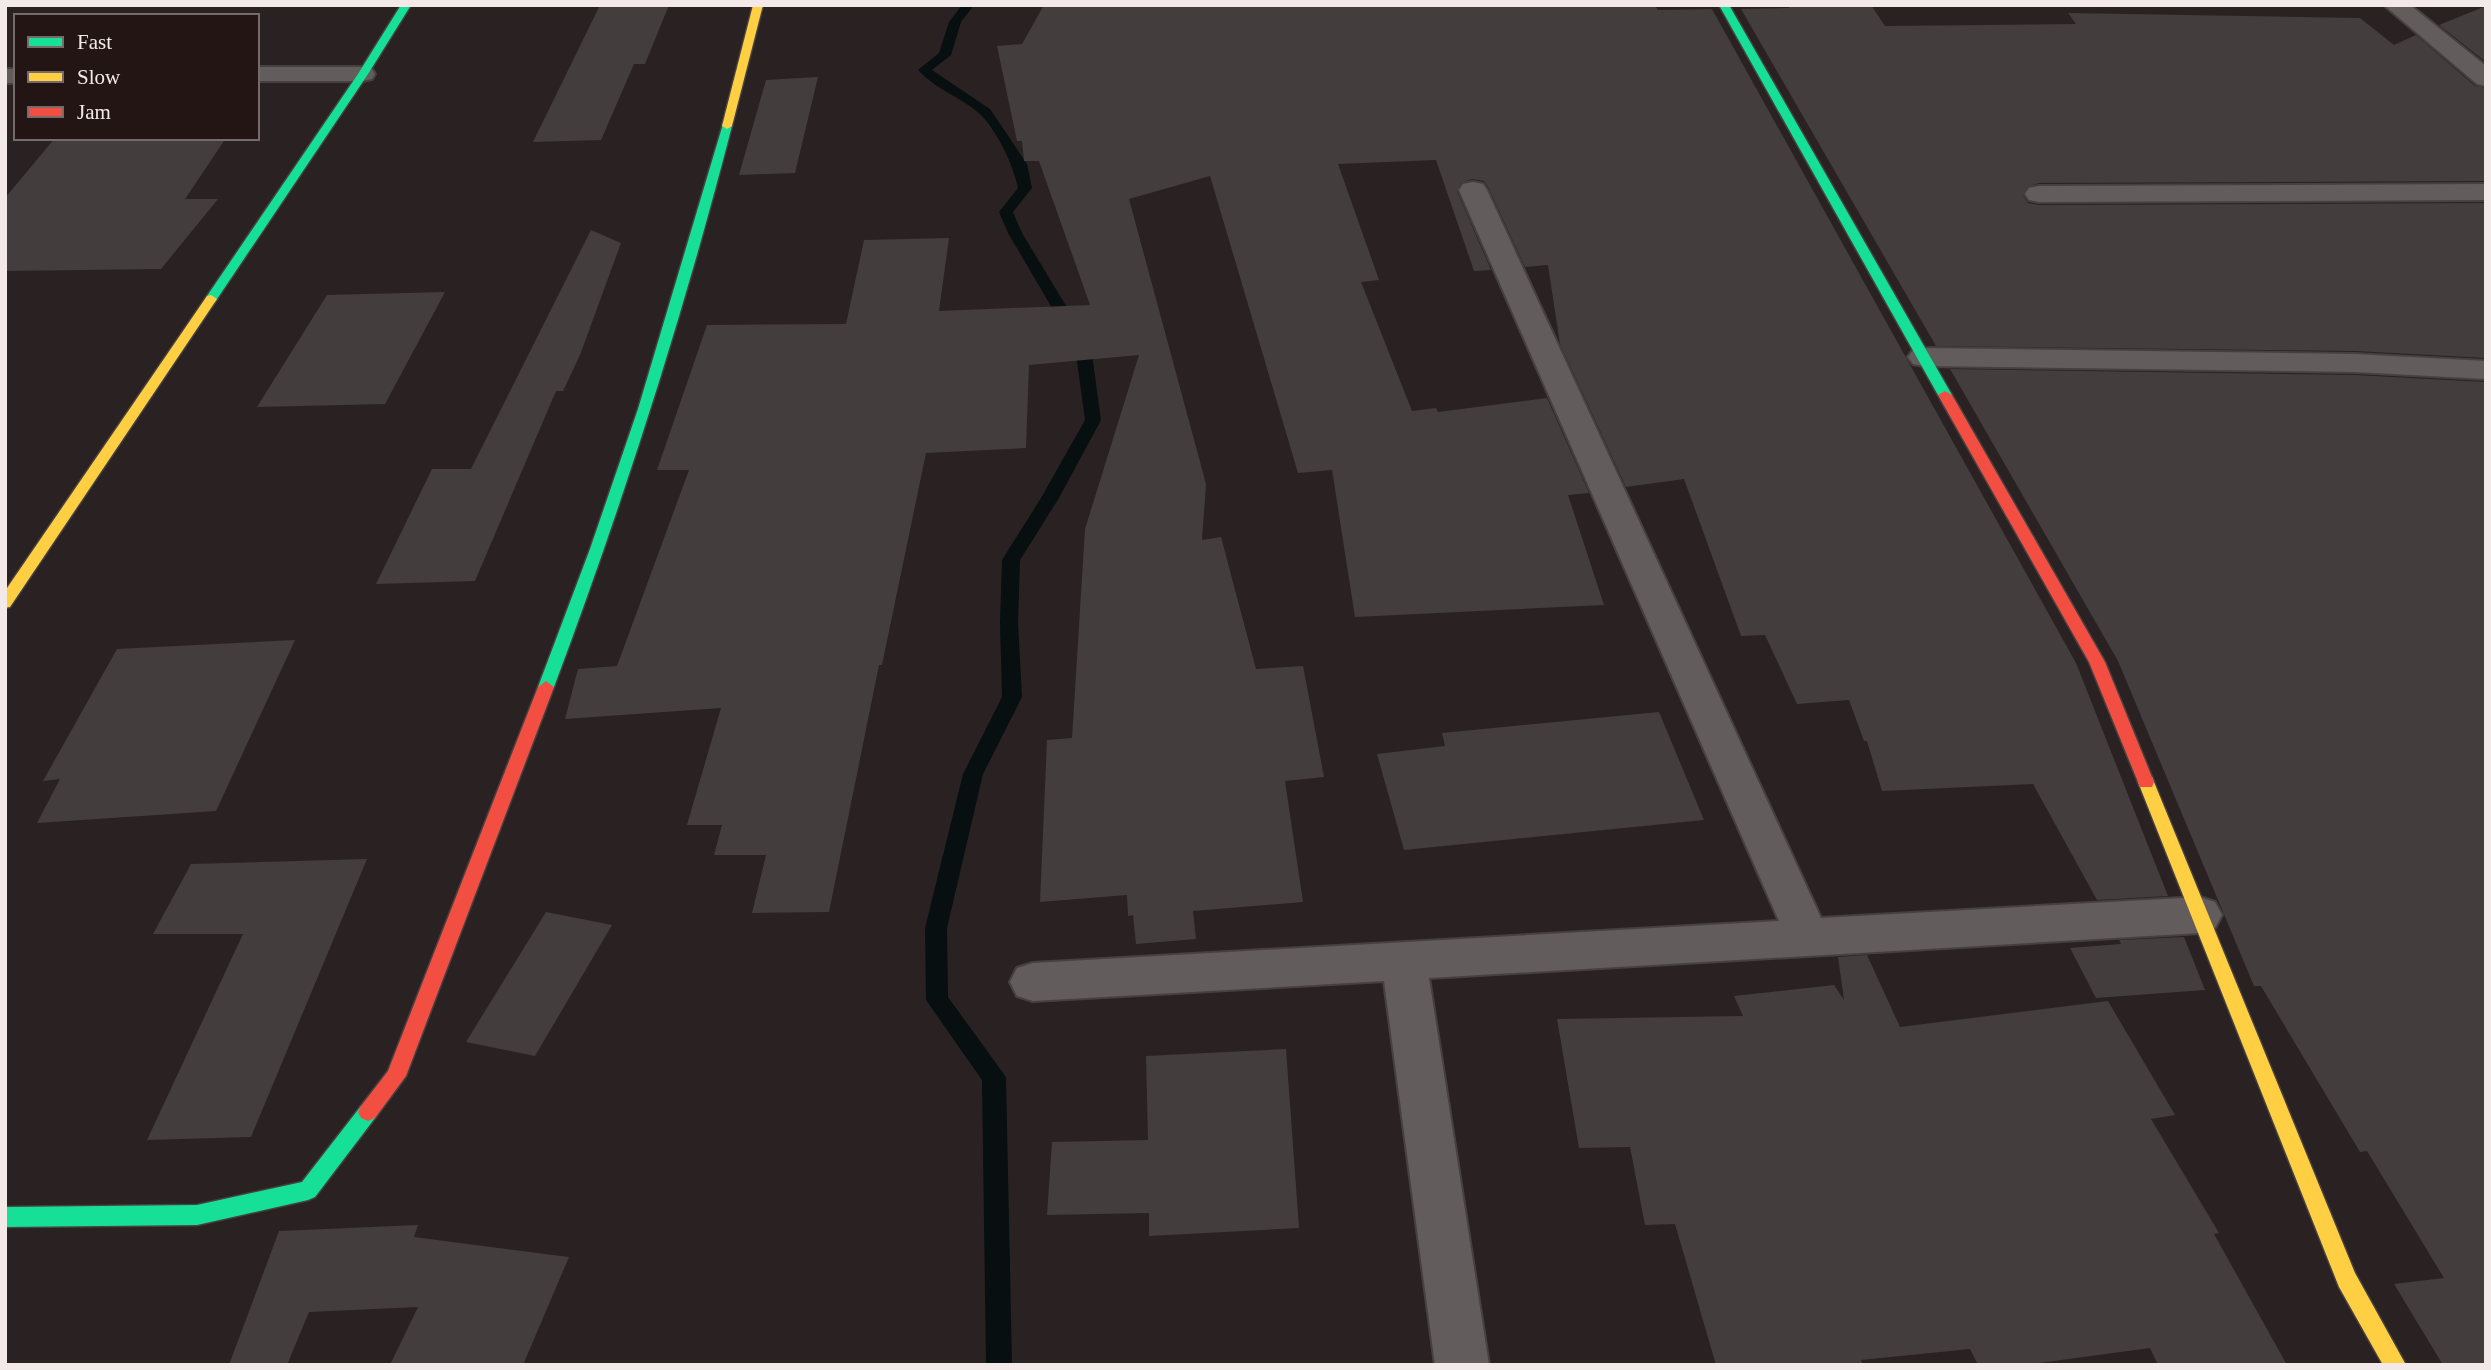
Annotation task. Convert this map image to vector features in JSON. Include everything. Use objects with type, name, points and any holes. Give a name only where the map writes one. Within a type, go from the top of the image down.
[{"type":"street","points":[[5,603],[363,74],[406,5]]},
{"type":"street","points":[[5,1217],[197,1215],[308,1190],[396,1076],[594,564],[702,222],[758,5]]},
{"type":"street","points":[[1724,5],[2098,662],[2347,1280],[2395,1365]]},
{"type":"street","points":[[2395,5],[2486,79]]},
{"type":"street","points":[[259,74],[363,74]]},
{"type":"street","points":[[1473,190],[1808,937]]},
{"type":"street","points":[[2039,194],[2486,192]]},
{"type":"street","points":[[1924,357],[2355,363],[2486,370]]},
{"type":"street","points":[[1033,982],[2200,915]]},
{"type":"street","points":[[1404,961],[1462,1365]]},
{"type":"building","points":[[600,5],[669,5],[645,64],[634,64],[601,140],[533,142]]},
{"type":"building","points":[[1044,5],[1571,5],[1656,7],[1658,10],[1712,9],[2076,663],[2168,896],[2097,900],[2033,784],[1882,791],[1867,741],[1864,741],[1849,700],[1797,704],[1765,635],[1741,636],[1684,479],[1626,487],[1560,344],[1548,265],[1525,267],[1489,189],[1484,181],[1472,179],[1461,183],[1457,191],[1491,270],[1474,271],[1436,160],[1338,164],[1379,280],[1361,282],[1412,411],[1436,408],[1438,412],[1547,398],[1589,493],[1568,495],[1604,605],[1355,617],[1332,470],[1298,473],[1210,176],[1129,199],[1206,484],[1202,540],[1221,537],[1256,669],[1303,666],[1324,777],[1285,781],[1303,902],[1193,911],[1196,939],[1136,944],[1133,915],[1128,916],[1127,895],[1040,902],[1047,740],[1072,738],[1085,529],[1139,355],[1029,365],[1026,448],[926,453],[882,665],[879,665],[829,912],[752,913],[766,855],[714,855],[722,825],[687,825],[721,708],[565,719],[578,669],[617,666],[689,470],[657,470],[707,325],[846,324],[864,240],[949,238],[939,311],[1090,305],[1039,161],[1024,161],[1022,141],[1017,141],[997,46],[1022,44]]},
{"type":"building","points":[[1788,5],[1871,5],[1885,26],[2076,24],[2068,13],[2360,18],[2394,45],[2416,35],[2475,86],[2486,88],[2486,181],[2039,183],[2027,187],[2023,195],[2028,203],[2039,205],[2486,203],[2486,358],[2355,351],[1936,346],[1741,9],[1789,8]]},
{"type":"building","points":[[2486,6],[2486,62],[2439,25]]},
{"type":"building","points":[[818,77],[795,173],[739,175],[766,80]]},
{"type":"building","points":[[53,140],[225,140],[185,199],[218,199],[161,269],[5,271],[5,198]]},
{"type":"building","points":[[591,230],[621,243],[580,355],[563,391],[556,391],[475,581],[376,584],[432,469],[471,469]]},
{"type":"building","points":[[445,292],[385,404],[257,407],[327,295]]},
{"type":"building","points":[[1950,369],[2355,375],[2486,382],[2486,1365],[2443,1365],[2394,1284],[2444,1278],[2367,1151],[2360,1152],[2261,986],[2254,986],[2118,661]]},
{"type":"building","points":[[295,640],[216,811],[37,823],[60,779],[43,781],[117,649]]},
{"type":"building","points":[[1659,712],[1704,820],[1404,850],[1377,754],[1445,746],[1442,733]]},
{"type":"building","points":[[367,859],[251,1137],[147,1140],[243,934],[153,934],[191,864]]},
{"type":"building","points":[[546,912],[612,925],[535,1056],[466,1042]]},
{"type":"building","points":[[2184,937],[2205,990],[2096,998],[2070,948],[2121,944],[2119,940]]},
{"type":"building","points":[[1867,955],[1900,1027],[2108,1001],[2175,1115],[2151,1119],[2219,1233],[2214,1234],[2287,1365],[2158,1365],[2150,1348],[2025,1365],[1978,1365],[1970,1349],[1861,1360],[1863,1365],[1716,1365],[1675,1224],[1645,1225],[1630,1147],[1579,1148],[1557,1019],[1743,1016],[1734,996],[1834,985],[1844,1000],[1838,957]]},
{"type":"building","points":[[1286,1049],[1299,1228],[1149,1236],[1149,1213],[1047,1215],[1052,1142],[1148,1140],[1146,1056]]},
{"type":"building","points":[[418,1225],[414,1237],[569,1257],[523,1365],[390,1365],[418,1307],[309,1312],[287,1365],[229,1365],[279,1231]]},
{"type":"waterway","points":[[968,5],[955,22],[945,55],[924,70],[949,90],[985,112],[1020,164],[1025,188],[1006,212],[1015,233],[1083,347],[1093,420],[1050,498],[1011,560],[1009,623],[1012,697],[973,774],[936,928],[937,1000],[994,1077],[999,1365]]},
{"type":"traffic: fast","points":[[211,299],[363,74],[406,5]]},
{"type":"traffic: fast","points":[[1724,5],[1945,395]]},
{"type":"traffic: fast","points":[[546,687],[645,409],[727,126]]},
{"type":"traffic: fast","points":[[5,1217],[197,1215],[308,1190],[368,1112]]},
{"type":"traffic: slow","points":[[727,126],[758,5]]},
{"type":"traffic: slow","points":[[5,603],[211,299]]},
{"type":"traffic: slow","points":[[2146,782],[2347,1280],[2395,1365]]},
{"type":"traffic: jam","points":[[1945,395],[2097,662],[2146,782]]},
{"type":"traffic: jam","points":[[368,1112],[396,1076],[546,687]]}]
